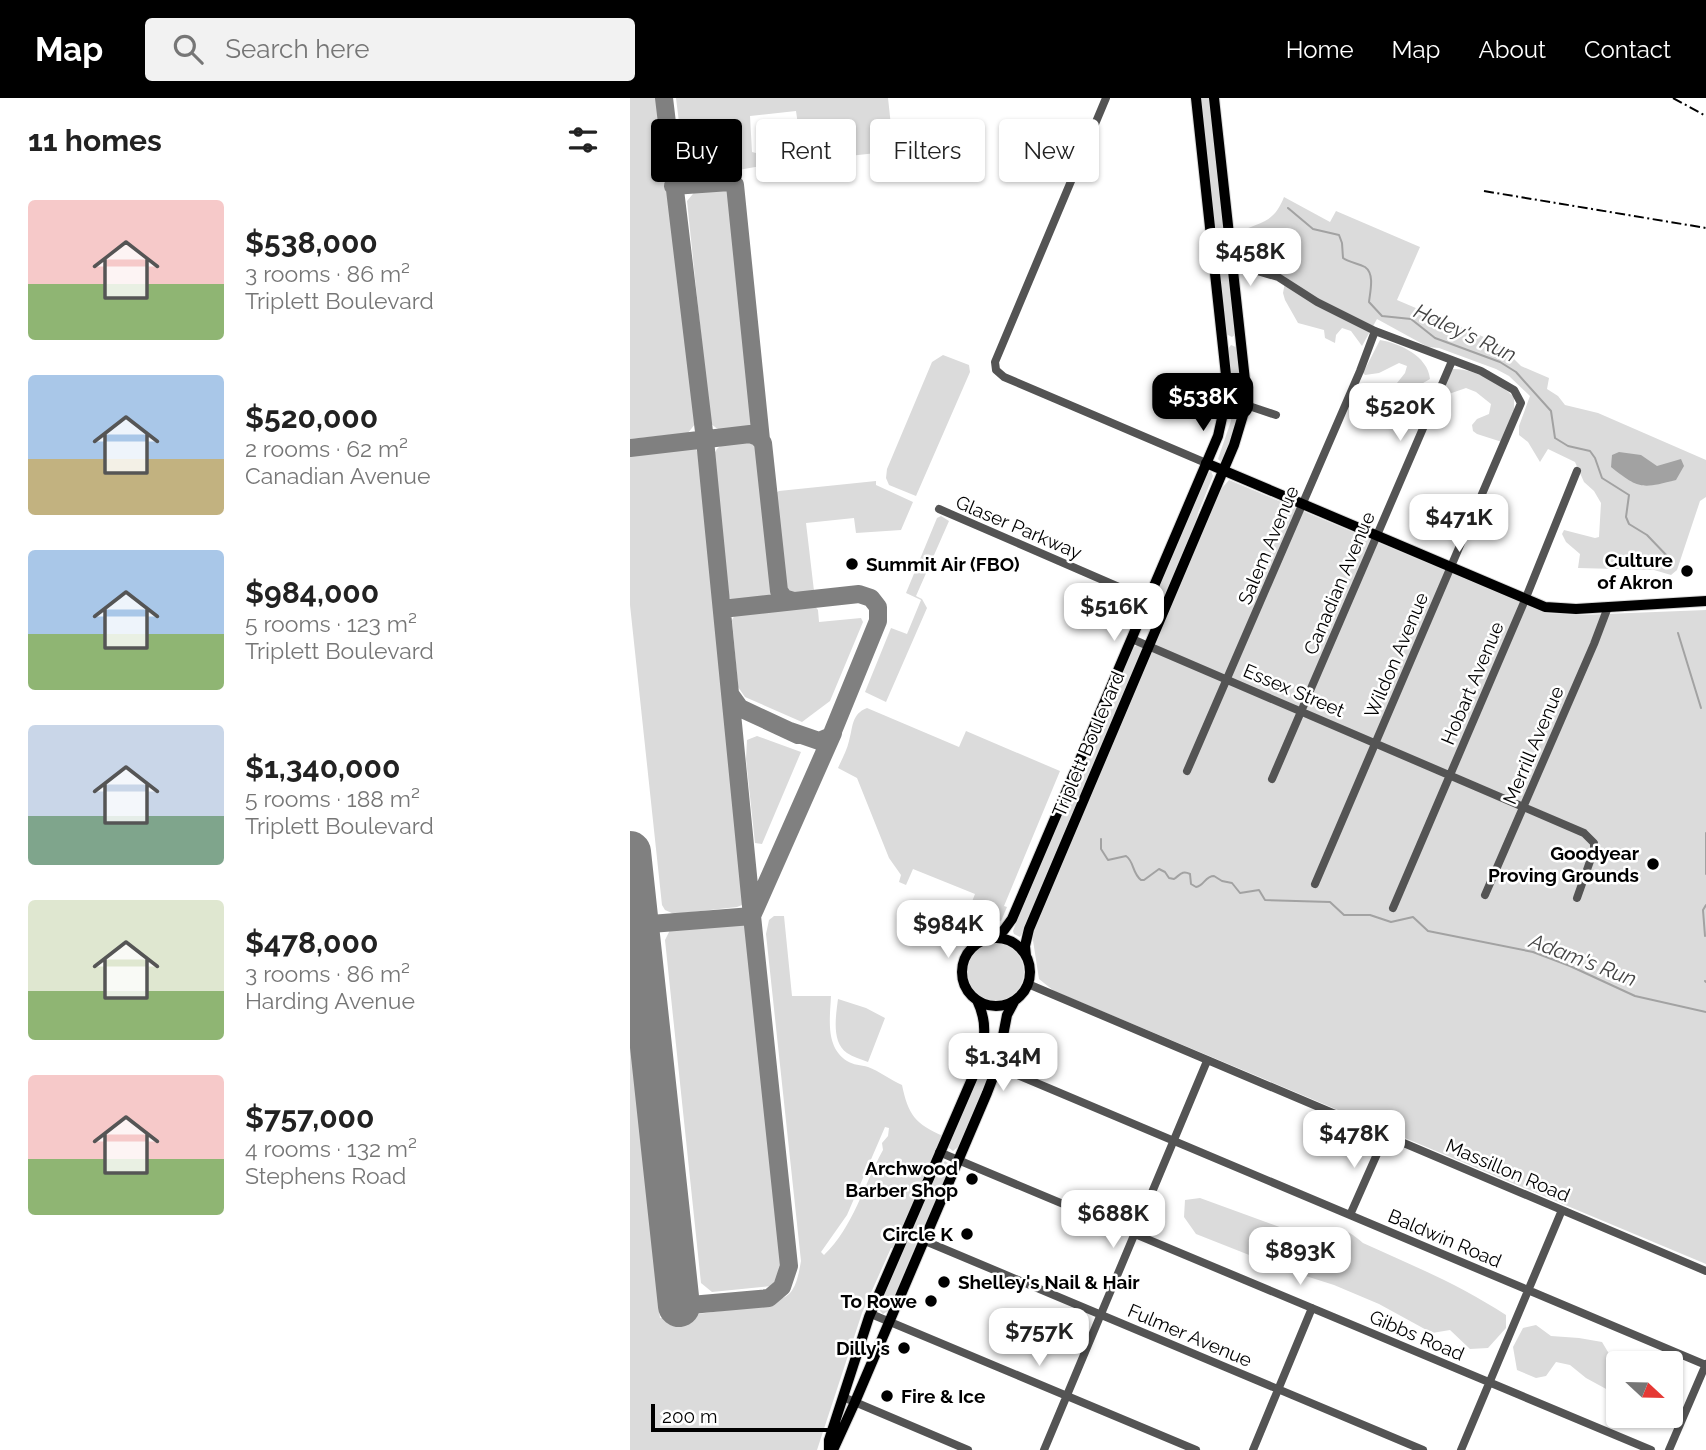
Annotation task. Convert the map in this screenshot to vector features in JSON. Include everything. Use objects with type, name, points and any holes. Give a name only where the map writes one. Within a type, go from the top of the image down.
[{"type":"main road","name":"Triplett Boulevard","points":[[991,938],[1011,922],[1218,436],[1226,400],[1226,375],[1196,98]]},
{"type":"main road","name":"Triplett Boulevard","points":[[1026,956],[1029,929],[1238,436],[1246,405],[1214,98]]},
{"type":"main road","points":[[1206,463],[1525,600],[1555,609],[1704,601],[1706,588]]},
{"type":"main road","points":[[991,938],[1011,941],[1026,956],[1030,970],[1028,984],[1015,1000],[1005,1026],[998,1067],[836,1448],[831,1450],[829,1440],[871,1314],[978,1061],[984,1015],[963,983],[963,963],[973,946],[991,938]]},
{"type":"main road","points":[[976,1000],[993,1006],[1015,1000]]},
{"type":"street","points":[[1106,98],[995,362],[997,371],[1004,377],[1206,463]]},
{"type":"street","points":[[1213,258],[1285,281],[1317,302],[1375,331],[1452,361]]},
{"type":"street","name":"Salem Avenue","points":[[1187,771],[1375,331]]},
{"type":"street","name":"Wildon Avenue","points":[[1315,884],[1519,411],[1520,399],[1514,390],[1494,377],[1452,361]]},
{"type":"street","name":"Canadian Avenue","points":[[1272,779],[1452,361]]},
{"type":"street","points":[[1246,405],[1276,415]]},
{"type":"street","name":"Hobart Avenue","points":[[1393,908],[1525,600],[1577,471]]},
{"type":"street","name":"Glaser Parkway","points":[[939,509],[1165,607]]},
{"type":"street","name":"Merrill Avenue","points":[[1485,895],[1608,607]]},
{"type":"street","name":"Essex Street","points":[[1132,639],[1575,828],[1594,843],[1592,858],[1577,898]]},
{"type":"street","name":"Massillon Road","points":[[1028,984],[1706,1270]]},
{"type":"street","name":"Baldwin Road","points":[[978,1061],[998,1067],[1706,1365]]},
{"type":"street","points":[[1044,1450],[1207,1061]]},
{"type":"street","points":[[1350,1215],[1385,1136]]},
{"type":"street","name":"Gibbs Road","points":[[939,1152],[1651,1450]]},
{"type":"street","points":[[1461,1450],[1562,1210]]},
{"type":"street","name":"Fulmer Avenue","points":[[906,1233],[1423,1450]]},
{"type":"street","points":[[1252,1450],[1312,1308]]},
{"type":"street","points":[[871,1314],[1196,1450]]},
{"type":"street","points":[[1670,1450],[1706,1365]]},
{"type":"street","points":[[843,1397],[968,1450]]},
{"type":"shaded area","points":[[630,98],[662,98],[664,119],[651,119],[651,182],[671,182],[696,416],[695,424],[688,433],[630,439]]},
{"type":"shaded area","points":[[676,98],[888,98],[890,119],[870,119],[870,154],[856,155],[856,119],[797,119],[796,111],[750,116],[752,152],[756,153],[756,167],[742,169],[742,119],[679,119]]},
{"type":"shaded area","points":[[1201,98],[1211,98],[1228,251],[1223,257],[1217,254]]},
{"type":"shaded area","points":[[724,186],[731,191],[734,200],[756,421],[753,428],[729,431],[719,429],[710,422],[687,201],[697,189]]},
{"type":"shaded area","points":[[1284,197],[1330,222],[1336,211],[1420,247],[1397,300],[1498,343],[1521,366],[1549,378],[1547,389],[1565,405],[1598,413],[1706,460],[1706,497],[1700,501],[1677,570],[1671,575],[1654,570],[1578,568],[1580,554],[1566,542],[1562,534],[1564,530],[1599,537],[1601,503],[1594,491],[1584,482],[1575,462],[1548,449],[1540,462],[1528,442],[1519,435],[1519,426],[1530,396],[1509,376],[1439,348],[1428,347],[1377,319],[1362,346],[1351,331],[1342,328],[1336,335],[1335,343],[1325,338],[1324,330],[1298,323],[1283,293],[1286,277],[1240,261],[1234,234],[1270,218]]},
{"type":"shaded area","points":[[1223,265],[1228,266],[1236,334],[1232,337],[1226,334],[1219,269]]},
{"type":"shaded area","points":[[1380,340],[1396,344],[1418,357],[1430,379],[1394,400],[1385,398],[1405,373],[1407,366],[1399,363],[1379,373],[1365,375],[1363,373]]},
{"type":"shaded area","points":[[1231,345],[1238,348],[1240,407],[1234,434],[1221,462],[1218,459],[1231,421],[1228,349]]},
{"type":"shaded area","points":[[943,355],[969,365],[970,372],[916,496],[889,485],[886,478],[887,469],[932,362]]},
{"type":"shaded area","points":[[1453,369],[1469,371],[1486,378],[1514,397],[1514,414],[1502,442],[1473,431],[1472,425],[1477,419],[1489,414],[1491,404],[1476,392],[1466,388],[1443,396],[1440,394]]},
{"type":"shaded area","points":[[742,441],[757,442],[760,446],[774,594],[771,598],[735,602],[731,601],[729,596],[714,456],[721,446]]},
{"type":"shaded area","points":[[691,447],[696,449],[701,460],[747,897],[742,905],[737,907],[674,914],[665,910],[662,905],[630,605],[630,453]]},
{"type":"shaded area","points":[[1619,452],[1641,455],[1657,466],[1681,459],[1684,466],[1676,480],[1641,485],[1628,480],[1611,467],[1612,455]]},
{"type":"shaded area","points":[[1211,471],[1213,476],[1195,527],[1164,599],[1161,599],[1157,593]]},
{"type":"shaded area","points":[[1229,480],[1546,613],[1580,615],[1706,610],[1706,1264],[1054,991],[1039,979],[1032,934],[1206,522],[1222,488]]},
{"type":"shaded area","points":[[876,481],[876,485],[913,502],[901,530],[856,533],[854,518],[806,523],[814,591],[786,594],[783,590],[774,494],[779,491]]},
{"type":"shaded area","points":[[941,516],[949,521],[916,596],[922,599],[927,608],[886,702],[865,692],[891,628],[907,634],[921,600],[906,593],[937,518]]},
{"type":"shaded area","points":[[814,605],[818,610],[819,622],[861,618],[863,622],[830,701],[802,722],[745,697],[738,687],[732,620],[736,613]]},
{"type":"shaded area","points":[[1142,646],[1143,650],[1020,937],[1013,931],[1016,923],[1133,648]]},
{"type":"shaded area","points":[[867,708],[959,747],[966,731],[1060,771],[1004,906],[1007,907],[1001,921],[986,922],[981,915],[969,909],[975,894],[913,869],[906,885],[899,882],[901,875],[889,858],[857,778],[838,768],[855,718]]},
{"type":"shaded area","points":[[757,736],[801,752],[762,844],[755,843],[746,759],[747,740]]},
{"type":"shaded area","points":[[774,916],[784,916],[792,996],[831,996],[830,1032],[840,1055],[849,1062],[868,1067],[902,1085],[914,1117],[943,1136],[895,1249],[891,1248],[862,1313],[817,1450],[630,1450],[630,1035],[660,1318],[768,1303],[790,1293],[797,1278],[801,1261],[766,934],[769,920]],"holes":[[[885,1127],[889,1128],[888,1136],[882,1143],[883,1150],[851,1219],[824,1255],[821,1252],[847,1215]]]},
{"type":"shaded area","points":[[743,922],[750,934],[785,1266],[780,1280],[771,1286],[712,1292],[701,1283],[665,940],[670,930],[677,927]]},
{"type":"shaded area","points":[[995,943],[1006,945],[1019,956],[1024,972],[1022,983],[1011,996],[995,1001],[984,999],[971,988],[966,972],[968,961],[979,948]]},
{"type":"shaded area","points":[[838,999],[866,1008],[885,1018],[868,1062],[847,1053],[839,1042],[836,1028]]},
{"type":"shaded area","points":[[984,1066],[990,1070],[987,1080],[958,1147],[953,1151],[948,1147]]},
{"type":"shaded area","points":[[945,1161],[951,1165],[923,1231],[916,1234],[913,1230],[939,1168]]},
{"type":"shaded area","points":[[1200,1198],[1318,1241],[1335,1230],[1346,1231],[1363,1243],[1436,1276],[1489,1304],[1506,1315],[1506,1328],[1488,1348],[1470,1349],[1450,1330],[1432,1333],[1379,1304],[1334,1285],[1290,1271],[1196,1234],[1184,1217],[1185,1200]]},
{"type":"shaded area","points":[[912,1238],[916,1244],[888,1311],[883,1314],[878,1309],[907,1243]]},
{"type":"shaded area","points":[[1536,1325],[1551,1336],[1602,1342],[1607,1351],[1606,1389],[1570,1365],[1556,1362],[1546,1376],[1536,1378],[1517,1370],[1513,1347],[1523,1328]]},
{"type":"waterway","name":"Haley's Run","points":[[1288,208],[1313,229],[1339,235],[1343,258],[1368,270],[1371,283],[1369,302],[1382,316],[1411,319],[1435,338],[1500,362],[1516,372],[1551,411],[1555,438],[1568,446],[1590,451],[1602,478],[1629,495],[1626,517],[1629,524],[1647,535],[1670,559],[1672,565]]},
{"type":"waterway","name":"Haley's Run","points":[[1678,633],[1701,708]]},
{"type":"waterway","name":"Haley's Run","points":[[1706,833],[1706,874]]},
{"type":"waterway","name":"Adam's Run","points":[[1101,839],[1101,849],[1108,860],[1126,856],[1141,880],[1159,869],[1174,879],[1183,873],[1190,874],[1191,884],[1196,887],[1214,876],[1232,883],[1240,893],[1259,890],[1265,900],[1330,902],[1344,915],[1370,915],[1391,922],[1413,917],[1428,931],[1533,952],[1635,996],[1706,1012]]},
{"type":"waterway","name":"Haley's Run","points":[[1705,936],[1703,910],[1706,905]]},
{"type":"taxiway","points":[[664,98],[705,440],[789,1266],[782,1287],[769,1298],[679,1306]]},
{"type":"taxiway","points":[[673,186],[730,182],[735,185],[761,440]]},
{"type":"taxiway","points":[[630,448],[750,434],[758,437],[763,443],[779,591],[784,598],[794,601]]},
{"type":"taxiway","points":[[722,609],[859,594],[871,598],[878,607],[878,621],[831,736],[819,741],[790,731]]},
{"type":"taxiway","points":[[730,694],[740,708],[798,735]]},
{"type":"taxiway","points":[[638,925],[752,916],[833,733]]},
{"type":"runway","points":[[630,852],[679,1306]]},
{"type":"railway","points":[[1673,98],[1706,116]]},
{"type":"railway","points":[[1484,191],[1706,228]]},
{"type":"place","name":"Summit Air (FBO)","points":[[852,564]]},
{"type":"place","name":"Culture of Akron","points":[[1687,571]]},
{"type":"place","name":"Goodyear Proving Grounds","points":[[1653,864]]},
{"type":"place","name":"Archwood Barber Shop","points":[[972,1179]]},
{"type":"place","name":"Circle K","points":[[967,1234]]},
{"type":"place","name":"Shelley's Nail & Hair","points":[[944,1282]]},
{"type":"place","name":"To Rowe","points":[[931,1301]]},
{"type":"place","name":"Dilly's","points":[[904,1348]]},
{"type":"place","name":"Fire & Ice","points":[[887,1396]]}]
